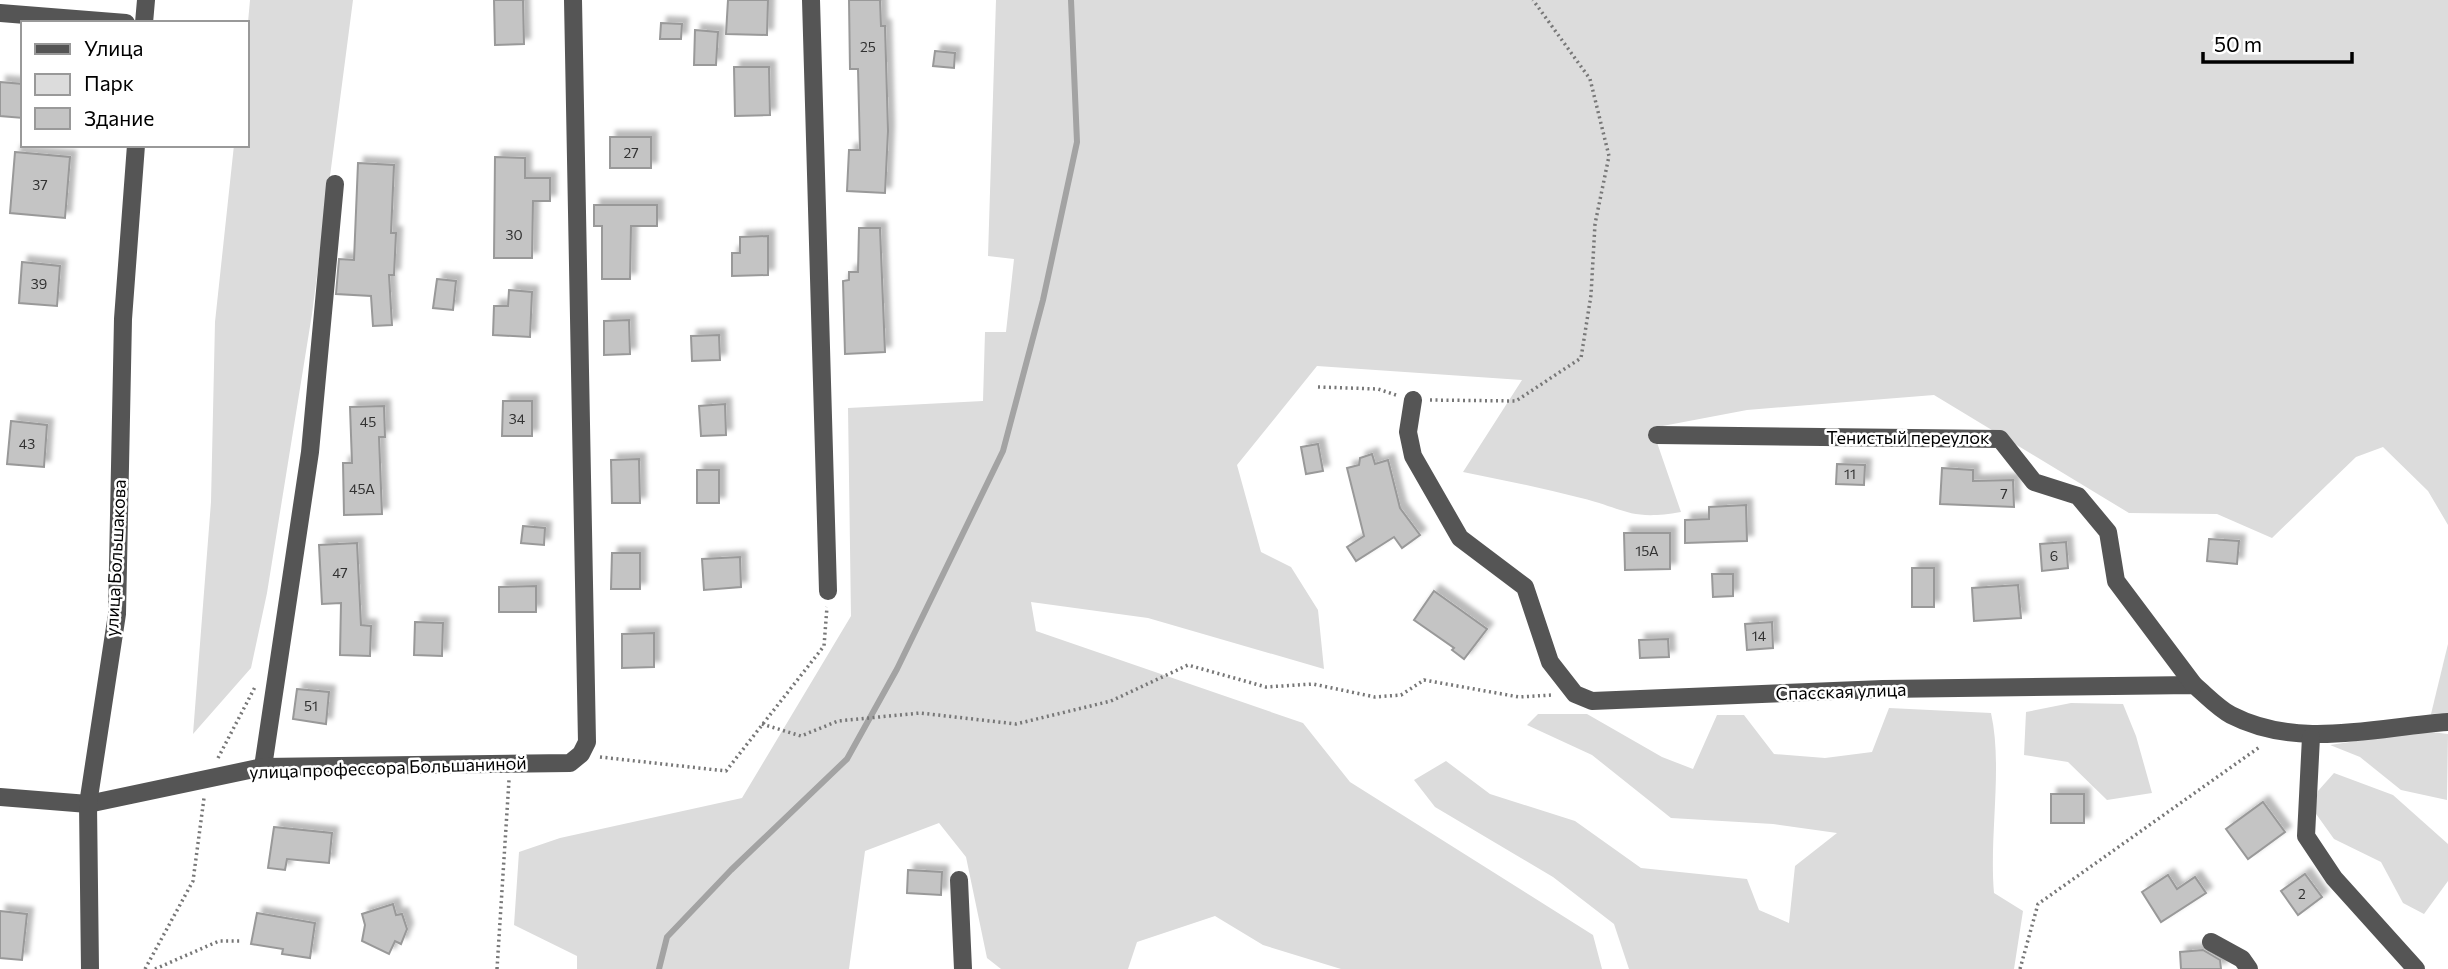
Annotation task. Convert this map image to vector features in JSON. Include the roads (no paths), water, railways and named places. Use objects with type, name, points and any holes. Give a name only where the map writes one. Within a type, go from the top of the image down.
[{"type":"street","points":[[144,21],[146,0]]},
{"type":"street","name":"улица профессора Большаниной","points":[[0,797],[88,804],[262,767],[510,764],[575,759],[587,742],[573,0]]},
{"type":"street","points":[[811,0],[828,591]]},
{"type":"street","points":[[0,13],[101,21]]},
{"type":"street","name":"улица Большакова","points":[[90,969],[88,804],[117,614],[123,319],[136,147]]},
{"type":"street","points":[[262,767],[310,452],[335,184]]},
{"type":"street","name":"Спасская улица","points":[[1413,400],[1408,432],[1413,456],[1460,538],[1525,587],[1550,663],[1575,694],[1592,701],[1883,689],[2194,685]]},
{"type":"street","name":"Тенистый переулок","points":[[1657,435],[2000,439],[2034,482],[2078,496],[2108,532],[2116,581],[2194,685]]},
{"type":"street","points":[[2194,685],[2229,714],[2279,731],[2311,737],[2448,722]]},
{"type":"street","points":[[2311,737],[2306,836],[2334,878],[2416,969]]},
{"type":"street","points":[[959,880],[964,969]]},
{"type":"street","points":[[2211,942],[2242,959],[2249,969]]},
{"type":"waterway","points":[[659,969],[667,937],[731,870],[847,759],[897,669],[1003,451],[1043,300],[1077,142],[1071,0]]}]
